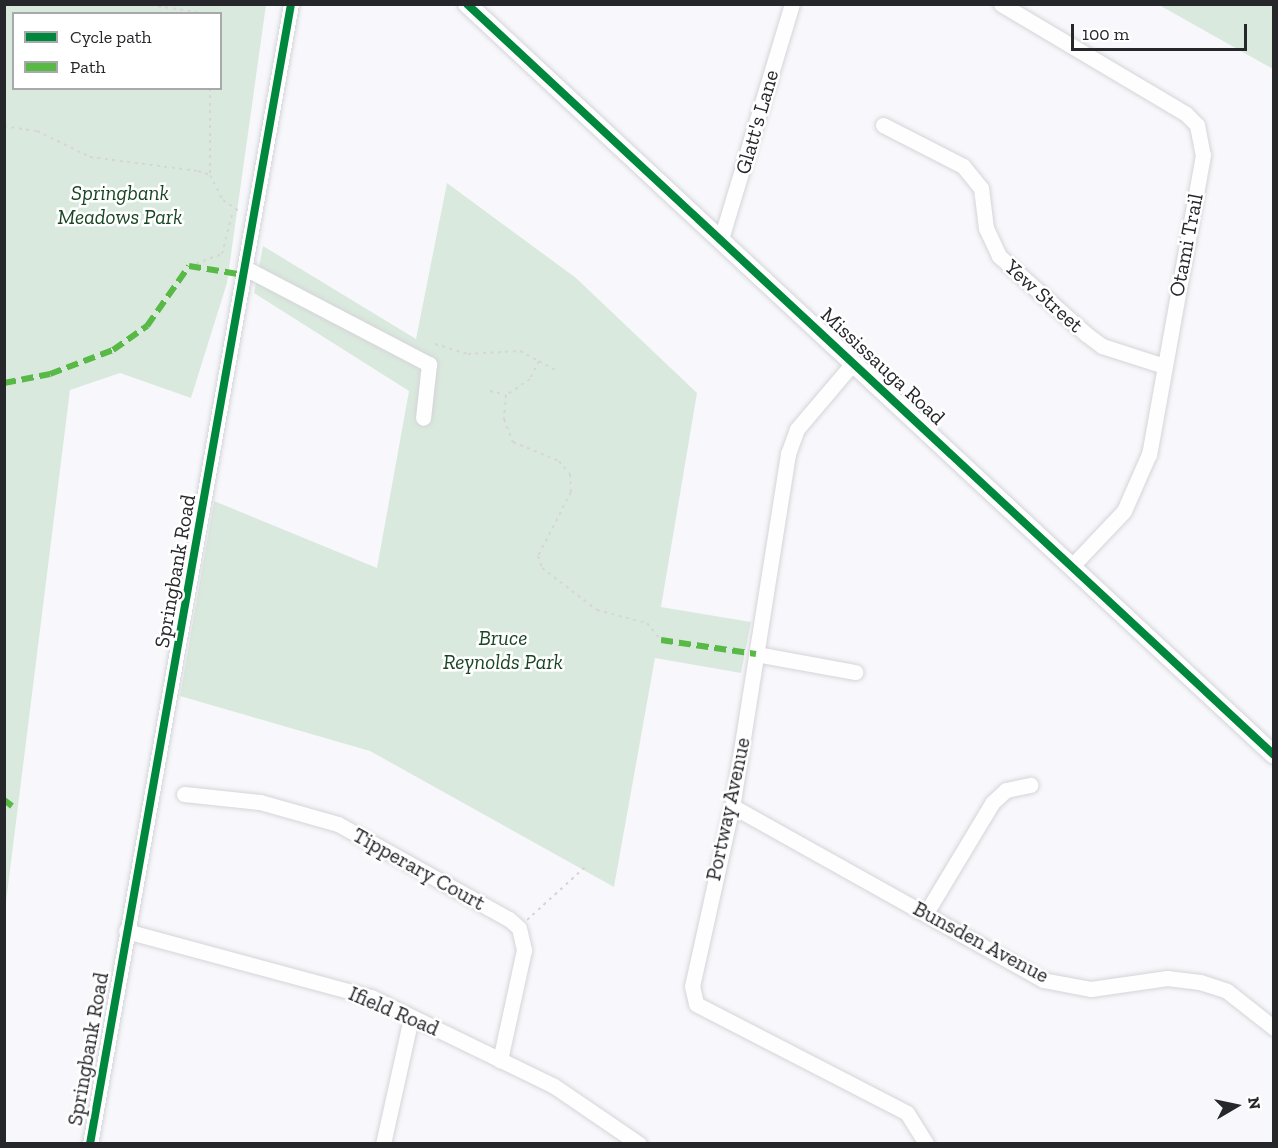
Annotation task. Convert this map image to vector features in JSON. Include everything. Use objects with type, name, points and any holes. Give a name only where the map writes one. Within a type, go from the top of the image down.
[{"type":"main road","name":"Mississauga Road","points":[[467,4],[1274,755]]},
{"type":"street","name":"Springbank Road","points":[[90,1143],[291,4]]},
{"type":"street","name":"Glatt's Lane","points":[[721,239],[792,4]]},
{"type":"street","name":"Otami Trail","points":[[1001,4],[1197,125],[1203,155],[1149,454],[1138,483],[1107,533],[1072,566]]},
{"type":"street","name":"Yew Street","points":[[883,126],[963,166],[981,188],[986,228],[999,256],[1086,334],[1102,346],[1164,366]]},
{"type":"street","points":[[245,268],[429,364],[423,418]]},
{"type":"street","name":"Portway Avenue","points":[[854,363],[835,378],[794,437],[732,806],[695,958],[696,1004],[907,1113],[926,1143]]},
{"type":"street","points":[[756,654],[855,672]]},
{"type":"street","points":[[926,913],[992,803],[1006,790],[1030,785]]},
{"type":"street","name":"Tipperary Court","points":[[184,794],[260,802],[338,824],[519,928]]},
{"type":"street","name":"Bunsden Avenue","points":[[732,806],[1043,980],[1091,989],[1167,978],[1200,982],[1227,991],[1274,1028]]},
{"type":"street","points":[[500,1060],[524,950],[519,928]]},
{"type":"street","name":"Ifield Road","points":[[126,931],[371,997],[554,1086],[639,1143]]},
{"type":"street","points":[[384,1143],[411,1018]]},
{"type":"path","points":[[143,4],[197,12]]},
{"type":"path","points":[[189,266],[222,254],[233,211],[210,175],[210,90]]},
{"type":"path","points":[[4,126],[37,131],[90,157],[210,175]]},
{"type":"path","points":[[233,211],[254,214]]},
{"type":"path","points":[[435,344],[468,354],[520,351],[555,370]]},
{"type":"path","points":[[490,391],[506,395],[530,379],[539,361]]},
{"type":"path","points":[[506,395],[504,420],[513,442],[558,460],[570,474],[571,492],[538,556],[542,568],[597,610],[647,623],[661,640]]},
{"type":"path","points":[[519,928],[585,867]]},
{"type":"green space","name":"Springbank Meadows Park","points":[[5,4],[266,5],[227,283],[191,398],[120,373],[70,390],[5,910]]},
{"type":"green space","points":[[1159,5],[1272,5],[1273,69]]},
{"type":"green space","name":"Bruce Reynolds Park","points":[[447,183],[576,278],[697,393],[661,607],[751,622],[741,673],[655,658],[614,887],[370,751],[180,696],[214,501],[377,568],[409,391],[254,293],[263,246],[416,339]]},
{"type":"marked path","points":[[4,383],[50,374],[113,350],[147,326],[189,266],[244,275]]},
{"type":"marked path","points":[[661,640],[756,654]]},
{"type":"marked path","points":[[4,800],[12,806]]},
{"type":"cycle path","points":[[90,1144],[291,4]]},
{"type":"cycle path","points":[[467,4],[1274,755]]}]
